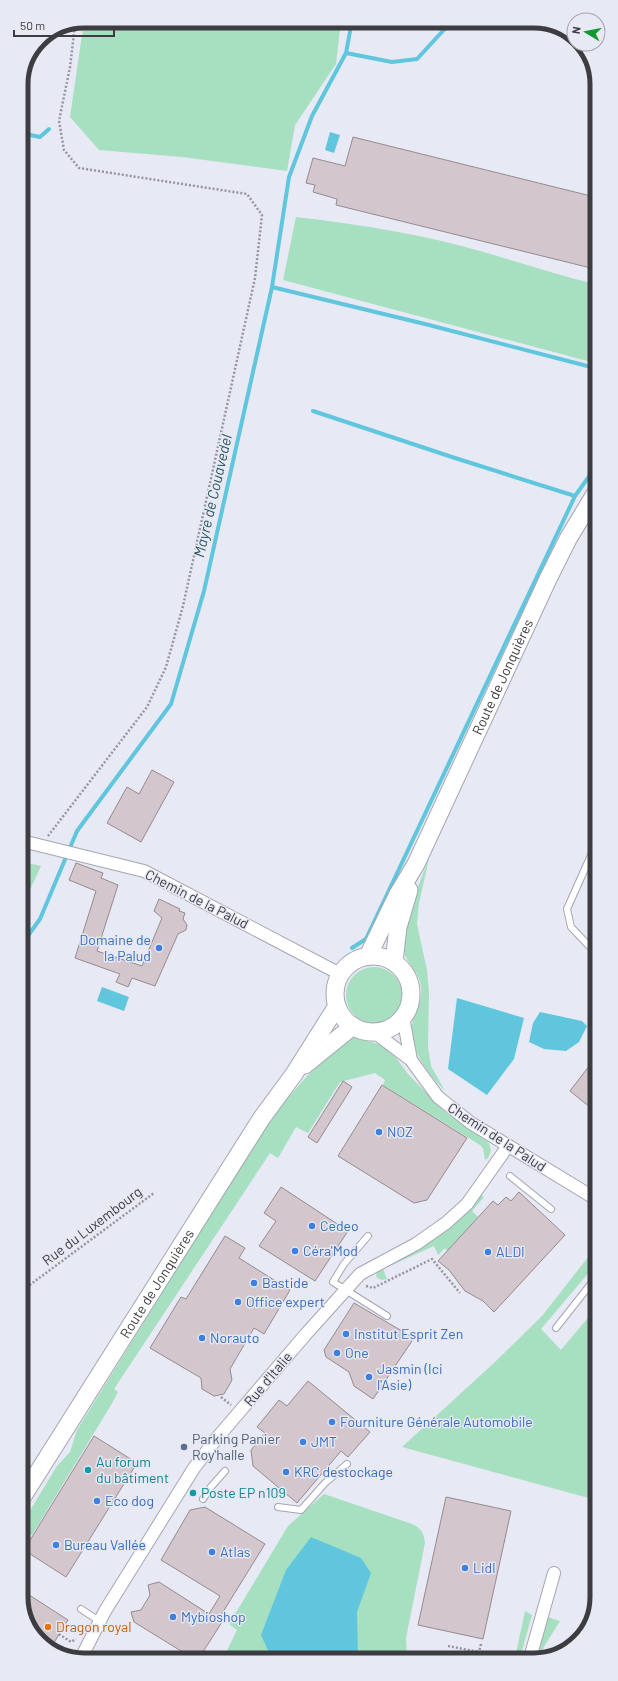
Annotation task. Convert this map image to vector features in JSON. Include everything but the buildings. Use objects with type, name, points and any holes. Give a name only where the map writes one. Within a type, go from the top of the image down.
[{"type":"main road","name":"Route de Jonquières","points":[[368,956],[398,894],[416,864],[548,579],[568,539],[590,502]]},
{"type":"main road","name":"Route de Jonquières","points":[[394,962],[398,927],[416,864]]},
{"type":"main road","points":[[368,956],[384,957],[394,962],[407,978],[410,988],[408,1008],[403,1017],[385,1030],[374,1032],[360,1030],[344,1019],[337,1006],[335,997],[336,985],[340,974],[347,965],[357,959],[368,956]]},
{"type":"main road","name":"Route de Jonquières","points":[[28,1488],[261,1119],[294,1074],[337,1006]]},
{"type":"main road","name":"Route de Jonquières","points":[[294,1074],[354,1026]]},
{"type":"street","name":"Chemin de la Palud","points":[[28,842],[144,871],[340,974]]},
{"type":"street","name":"Chemin de la Palud","points":[[403,1017],[411,1060]]},
{"type":"street","name":"Chemin de la Palud","points":[[374,1032],[411,1060],[438,1097],[471,1123],[590,1196]]},
{"type":"street","name":"Rue d'Italie","points":[[83,1653],[99,1621],[194,1468],[217,1438],[306,1334],[360,1274],[374,1265],[416,1244],[446,1223],[466,1204],[508,1146]]},
{"type":"street","points":[[531,1653],[554,1573]]},
{"type":"lane","points":[[590,857],[567,909],[572,927],[590,946]]},
{"type":"lane","points":[[510,1176],[551,1209]]},
{"type":"lane","points":[[368,1236],[344,1264],[333,1282],[350,1285],[387,1316]]},
{"type":"lane","points":[[556,1328],[590,1284]]},
{"type":"lane","points":[[278,1507],[301,1510],[325,1483],[347,1464]]},
{"type":"lane","points":[[203,1499],[210,1488],[226,1471]]},
{"type":"lane","points":[[81,1609],[99,1621]]},
{"type":"path","points":[[46,846],[147,707],[166,667],[183,606],[255,278],[262,215],[247,194],[79,168],[64,150],[59,121],[70,67],[74,29]]},
{"type":"path","name":"Rue du Luxembourg","points":[[28,1286],[154,1193]]},
{"type":"path","points":[[350,1285],[372,1288],[432,1259],[460,1293]]},
{"type":"path","points":[[59,1634],[71,1642],[77,1639]]},
{"type":"path","points":[[479,1652],[481,1644]]},
{"type":"path","points":[[448,1646],[486,1653]]},
{"type":"green space","points":[[83,28],[340,28],[336,64],[295,125],[287,171],[182,157],[99,150],[70,117]]},
{"type":"green space","points":[[296,217],[371,227],[465,247],[590,283],[590,362],[283,280]]},
{"type":"green space","points":[[429,859],[419,903],[417,924],[427,970],[429,992],[428,1047],[431,1066],[445,1091],[427,1070],[413,1044],[412,1025],[420,1003],[421,987],[418,977],[406,957],[403,943],[404,932],[411,906]]},
{"type":"green space","points":[[28,863],[41,866],[28,894]]},
{"type":"green space","points":[[369,967],[379,967],[394,975],[400,984],[402,995],[400,1006],[394,1015],[379,1023],[369,1023],[358,1018],[351,1011],[346,1000],[346,990],[351,979],[358,972]]},
{"type":"green space","points":[[354,1037],[382,1045],[394,1055],[408,1074],[445,1112],[489,1143],[491,1151],[488,1158],[485,1160],[483,1148],[480,1145],[383,1085],[385,1080],[375,1073],[340,1082],[308,1133],[296,1127],[278,1158],[270,1153],[114,1389],[118,1392],[111,1405],[32,1535],[28,1533],[28,1514],[57,1466],[70,1452],[77,1430],[273,1115],[307,1076],[347,1040]]},
{"type":"green space","points":[[481,1195],[484,1197],[472,1211],[478,1217],[447,1251],[445,1248],[438,1255],[434,1246],[383,1269],[387,1279],[382,1280],[377,1278],[376,1274],[380,1269],[409,1254],[447,1229],[459,1219]]},
{"type":"green space","points":[[590,1255],[590,1271],[541,1329],[561,1350],[590,1315],[590,1498],[402,1447],[494,1363],[542,1316]]},
{"type":"green space","points":[[324,1494],[412,1524],[420,1529],[424,1536],[425,1543],[406,1638],[407,1653],[226,1653],[237,1630],[229,1624],[288,1526]]},
{"type":"green space","points":[[525,1611],[532,1615],[521,1653],[516,1653]]},
{"type":"green space","points":[[547,1617],[560,1621],[540,1653],[538,1653]]},
{"type":"water","points":[[330,132],[340,135],[334,153],[325,150]]},
{"type":"water","points":[[102,987],[129,997],[124,1011],[97,1001]]},
{"type":"water","points":[[457,998],[524,1018],[514,1059],[487,1095],[448,1069]]},
{"type":"water","points":[[540,1012],[582,1021],[587,1026],[579,1042],[566,1051],[544,1049],[529,1042],[533,1023]]},
{"type":"water","points":[[311,1537],[361,1558],[371,1573],[357,1612],[358,1653],[269,1653],[261,1635],[286,1570]]},
{"type":"waterway","name":"Mayre de Couavedel","points":[[28,936],[40,919],[77,831],[171,704],[204,591],[272,287],[289,177],[312,116],[346,53],[351,28]]},
{"type":"waterway","points":[[346,53],[392,62],[417,59],[446,28]]},
{"type":"waterway","points":[[28,134],[40,137],[49,129]]},
{"type":"waterway","points":[[272,287],[425,324],[590,367]]},
{"type":"waterway","points":[[313,411],[575,496]]},
{"type":"waterway","points":[[352,948],[366,939],[575,496],[590,475]]},
{"type":"place","name":"Domaine de la Palud","points":[[159,948]]},
{"type":"place","name":"NOZ","points":[[379,1132]]},
{"type":"place","name":"Cedeo","points":[[312,1226]]},
{"type":"place","name":"Céra'Mod","points":[[295,1251]]},
{"type":"place","name":"ALDI","points":[[488,1252]]},
{"type":"place","name":"Bastide","points":[[254,1283]]},
{"type":"place","name":"Office expert","points":[[238,1302]]},
{"type":"place","name":"Institut Esprit Zen","points":[[346,1334]]},
{"type":"place","name":"Norauto","points":[[202,1338]]},
{"type":"place","name":"One","points":[[337,1353]]},
{"type":"place","name":"Jasmin (Ici l'Asie)","points":[[369,1377]]},
{"type":"place","name":"Fourniture Générale Automobile","points":[[332,1422]]},
{"type":"place","name":"JMT","points":[[303,1442]]},
{"type":"place","name":"Parking Panier Roy'halle","points":[[184,1447]]},
{"type":"place","name":"Au forum du bâtiment","points":[[88,1470]]},
{"type":"place","name":"KRC destockage","points":[[286,1472]]},
{"type":"place","name":"Poste EP n109","points":[[193,1493]]},
{"type":"place","name":"Eco dog","points":[[97,1501]]},
{"type":"place","name":"Bureau Vallée","points":[[56,1545]]},
{"type":"place","name":"Atlas","points":[[212,1552]]},
{"type":"place","name":"Lidl","points":[[465,1568]]},
{"type":"place","name":"Mybioshop","points":[[173,1617]]},
{"type":"place","name":"Dragon royal","points":[[48,1627]]}]
